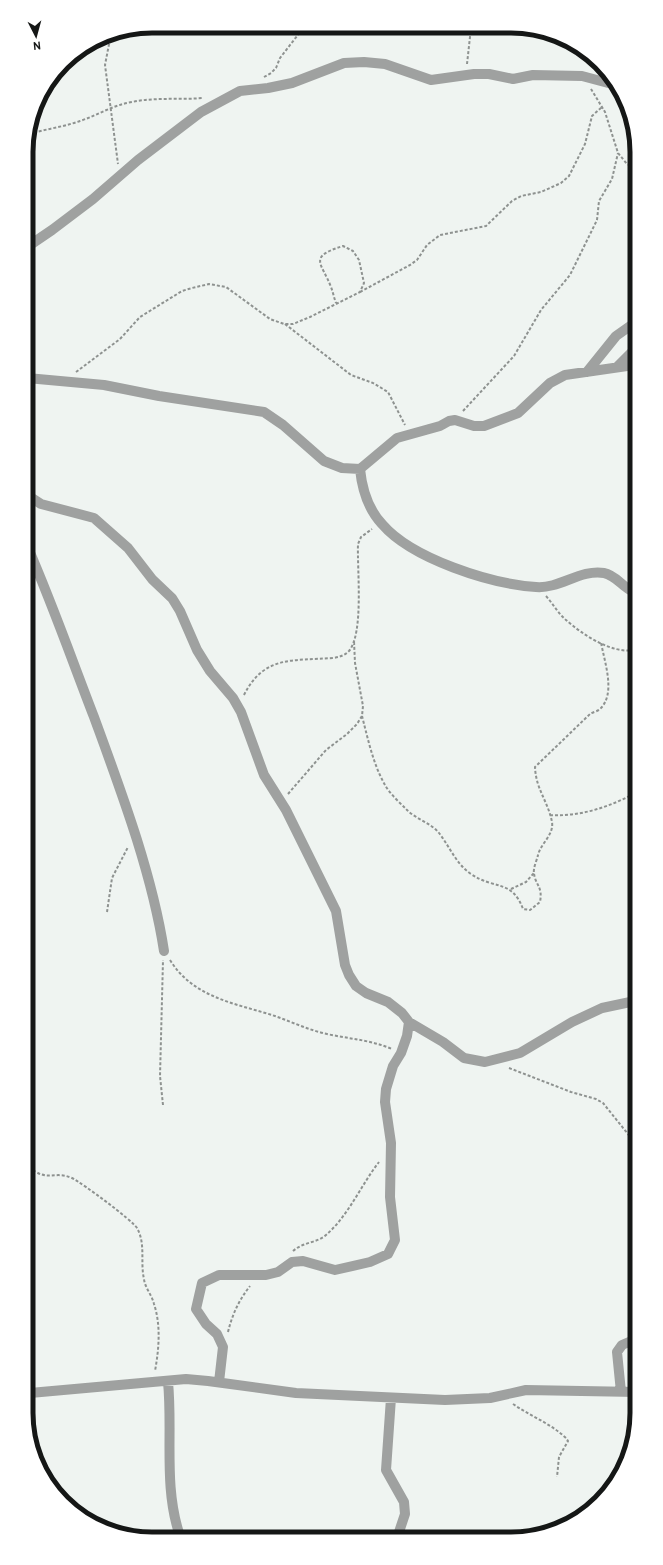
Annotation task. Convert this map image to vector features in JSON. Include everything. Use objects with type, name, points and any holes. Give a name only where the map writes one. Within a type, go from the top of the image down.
[{"type":"street","points":[[33,243],[52,230],[201,112],[240,91],[268,88],[292,83],[344,63],[364,62],[385,64],[431,80],[464,75],[490,74],[513,79],[533,75],[582,76],[607,83]]},
{"type":"street","points":[[587,372],[616,336],[630,326]]},
{"type":"street","points":[[617,367],[630,355]]},
{"type":"street","points":[[33,379],[104,385],[159,396],[264,412],[283,425],[324,461],[342,468],[360,469],[397,438],[455,420],[474,426],[484,426],[518,413],[550,383],[564,375],[630,365]]},
{"type":"street","points":[[360,469],[364,492],[370,507],[382,525],[416,551],[433,560],[500,581],[536,587],[551,586],[586,574],[610,574],[630,590]]},
{"type":"street","points":[[33,499],[41,504],[94,518],[128,548],[152,579],[172,598],[180,611],[203,660],[241,712],[264,775],[282,803],[336,911],[345,965],[356,986],[366,993],[388,1002],[402,1012],[409,1022],[443,1042],[464,1058],[485,1062],[520,1053],[572,1022],[602,1008],[630,1002]]},
{"type":"street","points":[[33,560],[47,592],[110,761],[156,908],[164,951]]},
{"type":"street","points":[[219,1382],[223,1347],[217,1334],[206,1324],[196,1309],[202,1283],[219,1275],[266,1275],[278,1272],[292,1262],[303,1260],[335,1270],[370,1262],[388,1254],[395,1240],[390,1197],[391,1150],[385,1102],[386,1089],[393,1066],[401,1053],[407,1036],[409,1022]]},
{"type":"street","points":[[621,1392],[617,1352],[622,1345],[630,1342]]},
{"type":"street","points":[[33,1393],[168,1382],[186,1379],[296,1393],[445,1400],[481,1399],[503,1396],[526,1390],[630,1392]]},
{"type":"street","points":[[168,1382],[171,1407],[171,1478],[176,1525],[179,1532]]},
{"type":"street","points":[[392,1398],[386,1470],[404,1502],[405,1514],[399,1532]]},
{"type":"path","points":[[262,78],[271,74],[276,68],[280,58],[299,33]]},
{"type":"path","points":[[464,75],[469,55],[471,33]]},
{"type":"path","points":[[109,41],[104,65],[113,140],[120,175]]},
{"type":"path","points":[[582,76],[602,107],[618,153],[626,164],[630,166]]},
{"type":"path","points":[[35,133],[80,121],[110,107],[131,102],[154,99],[179,100],[208,97]]},
{"type":"path","points":[[284,324],[293,324],[310,317],[410,266],[417,260],[427,245],[440,236],[486,226],[512,201],[521,196],[541,192],[561,183],[569,176],[585,144],[592,116],[602,107]]},
{"type":"path","points":[[455,420],[514,356],[541,310],[570,276],[597,220],[599,201],[612,179],[618,153]]},
{"type":"path","points":[[336,303],[331,287],[320,267],[320,259],[325,253],[333,249],[343,246],[353,251],[359,260],[364,283],[360,292]]},
{"type":"path","points":[[62,381],[120,339],[140,317],[182,291],[209,284],[226,287],[270,319],[284,324],[351,375],[373,383],[388,392],[402,420],[413,434]]},
{"type":"path","points":[[382,525],[369,530],[361,537],[358,544],[358,609],[354,640],[355,663],[363,706],[362,716],[371,752],[386,786],[408,811],[438,832],[454,857],[470,874],[492,885],[511,889],[526,882],[534,873],[539,850],[550,836],[552,824],[550,815],[535,780],[535,767],[590,714],[601,708],[608,694],[607,674],[601,642]]},
{"type":"path","points":[[536,587],[566,620],[616,650],[630,650]]},
{"type":"path","points":[[241,712],[244,696],[249,684],[265,668],[274,663],[342,656],[349,650],[354,640]]},
{"type":"path","points":[[282,803],[292,788],[326,750],[352,729],[362,716]]},
{"type":"path","points":[[550,815],[562,816],[582,813],[604,807],[630,795]]},
{"type":"path","points":[[107,912],[112,878],[134,836]]},
{"type":"path","points":[[511,889],[519,899],[523,909],[530,910],[540,902],[542,892],[534,873]]},
{"type":"path","points":[[164,951],[177,972],[190,984],[224,1002],[327,1034],[377,1043],[401,1053]]},
{"type":"path","points":[[163,1105],[160,1076],[164,951]]},
{"type":"path","points":[[503,1066],[517,1069],[571,1092],[596,1099],[603,1103],[630,1137]]},
{"type":"path","points":[[290,1254],[303,1244],[317,1241],[333,1229],[368,1176],[391,1150]]},
{"type":"path","points":[[33,1171],[38,1175],[63,1176],[72,1178],[101,1198],[136,1226],[140,1233],[144,1258],[144,1280],[155,1304],[159,1336],[153,1382]]},
{"type":"path","points":[[223,1347],[231,1318],[242,1296],[254,1281],[266,1275]]},
{"type":"path","points":[[503,1396],[566,1438],[568,1441],[559,1457],[557,1477]]},
{"type":"path","points":[[114,1526],[128,1530]]}]
